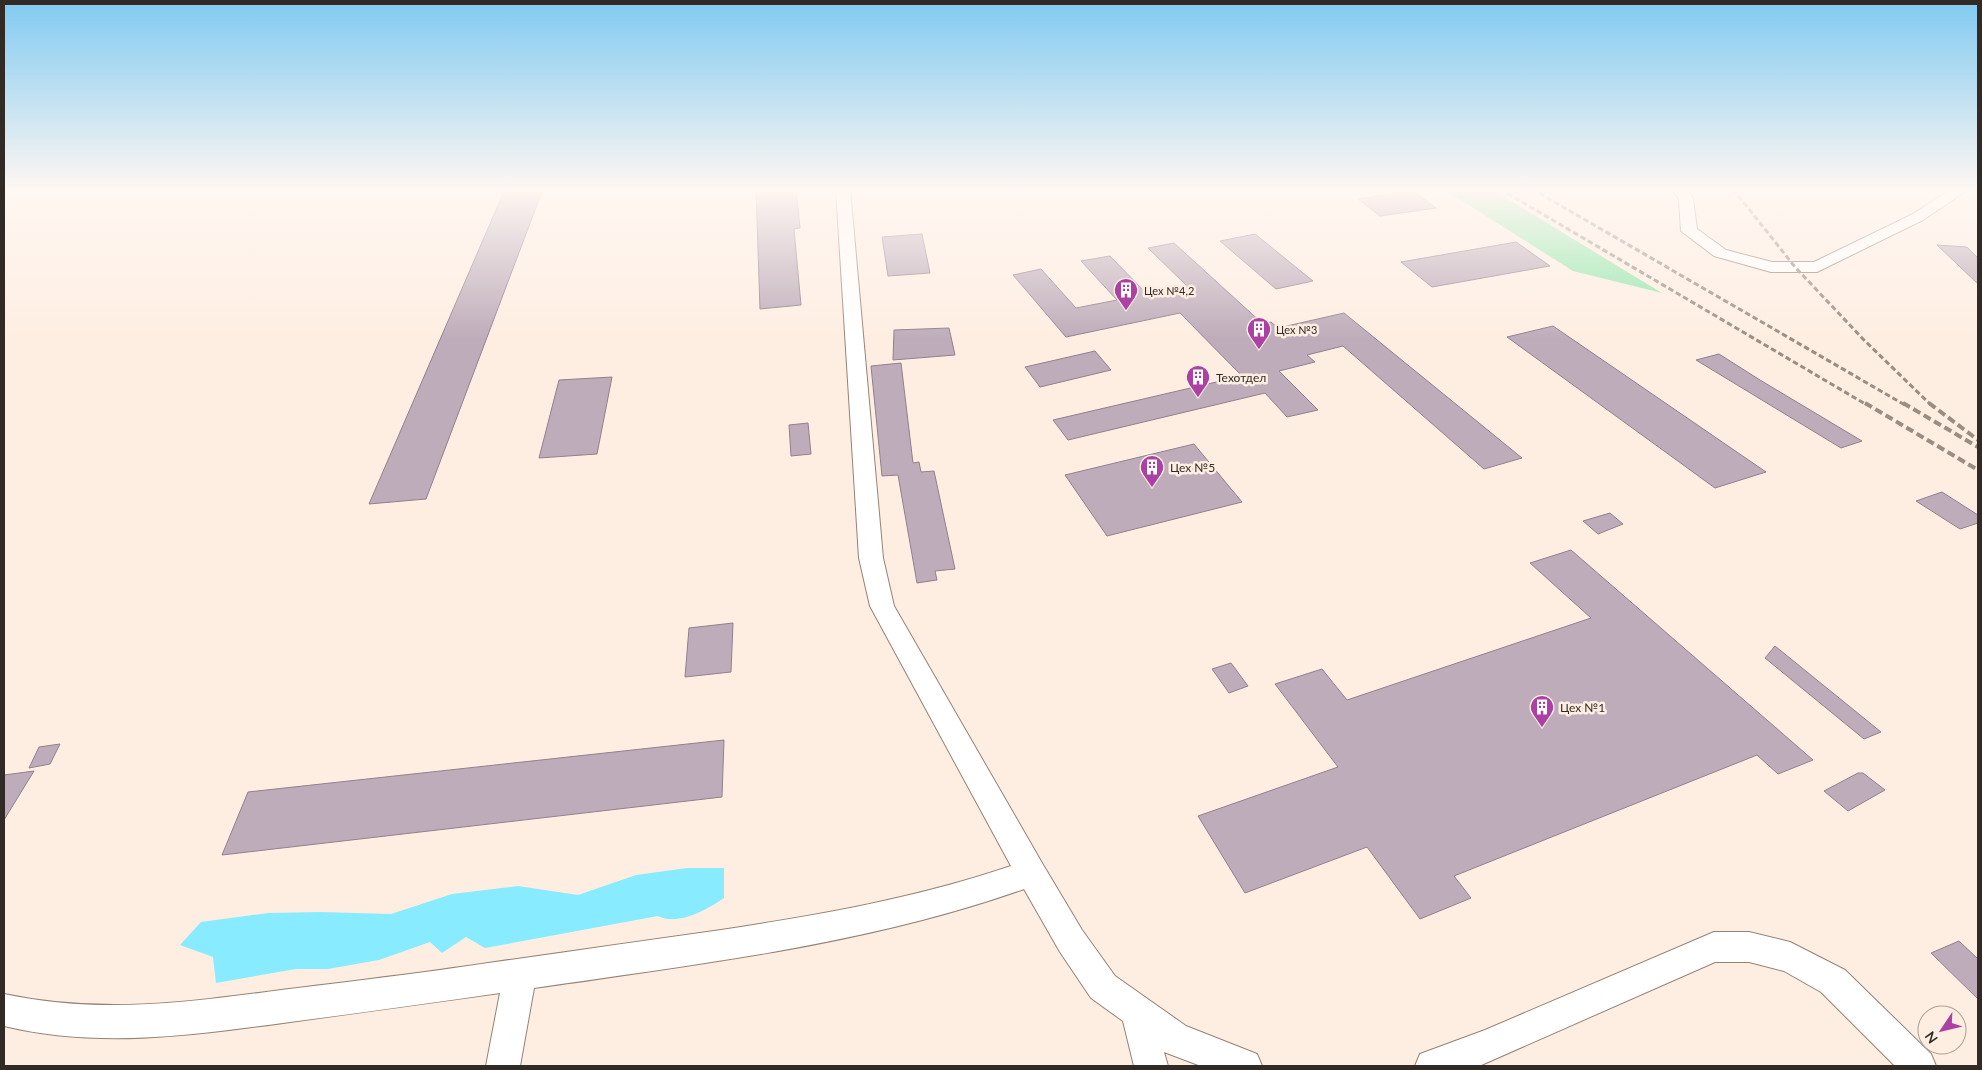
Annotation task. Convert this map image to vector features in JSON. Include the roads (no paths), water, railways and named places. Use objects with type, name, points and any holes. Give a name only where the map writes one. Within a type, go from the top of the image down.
[{"type":"street","points":[[847,239],[871,558],[882,606],[1031,874],[1071,941],[1103,987],[1175,1039],[1245,1066]]},
{"type":"street","points":[[1700,239],[1720,253],[1771,267],[1817,266],[1873,239]]},
{"type":"street","points":[[4,1010],[28,1016],[114,1024],[218,1015],[520,975],[788,935],[903,912],[982,892],[1031,874]]},
{"type":"street","points":[[1432,1066],[1488,1046],[1714,947],[1749,947],[1790,957],[1833,982],[1919,1066]]},
{"type":"street","points":[[503,1066],[520,975]]},
{"type":"street","points":[[1137,1012],[1151,1066]]},
{"type":"water","points":[[687,868],[724,868],[724,898],[701,912],[683,918],[666,919],[658,916],[485,948],[466,937],[442,953],[430,942],[379,960],[328,969],[296,969],[216,983],[213,957],[180,945],[201,922],[268,913],[391,914],[452,894],[518,886],[578,895],[636,875]]},
{"type":"railway","points":[[1585,239],[1867,405]]},
{"type":"railway","points":[[1618,239],[1905,405]]},
{"type":"railway","points":[[1773,239],[1795,267],[1863,339],[1931,405]]},
{"type":"railway","points":[[1865,403],[1978,470]]},
{"type":"railway","points":[[1903,403],[1978,447]]},
{"type":"railway","points":[[1929,403],[1978,440]]},
{"type":"place","name":"Цех №4,2","points":[[1126,311]]},
{"type":"place","name":"Цех №3","points":[[1259,350]]},
{"type":"place","name":"Техотдел","points":[[1198,398]]},
{"type":"place","name":"Цех №5","points":[[1152,488]]},
{"type":"place","name":"Цех №1","points":[[1542,728]]}]
